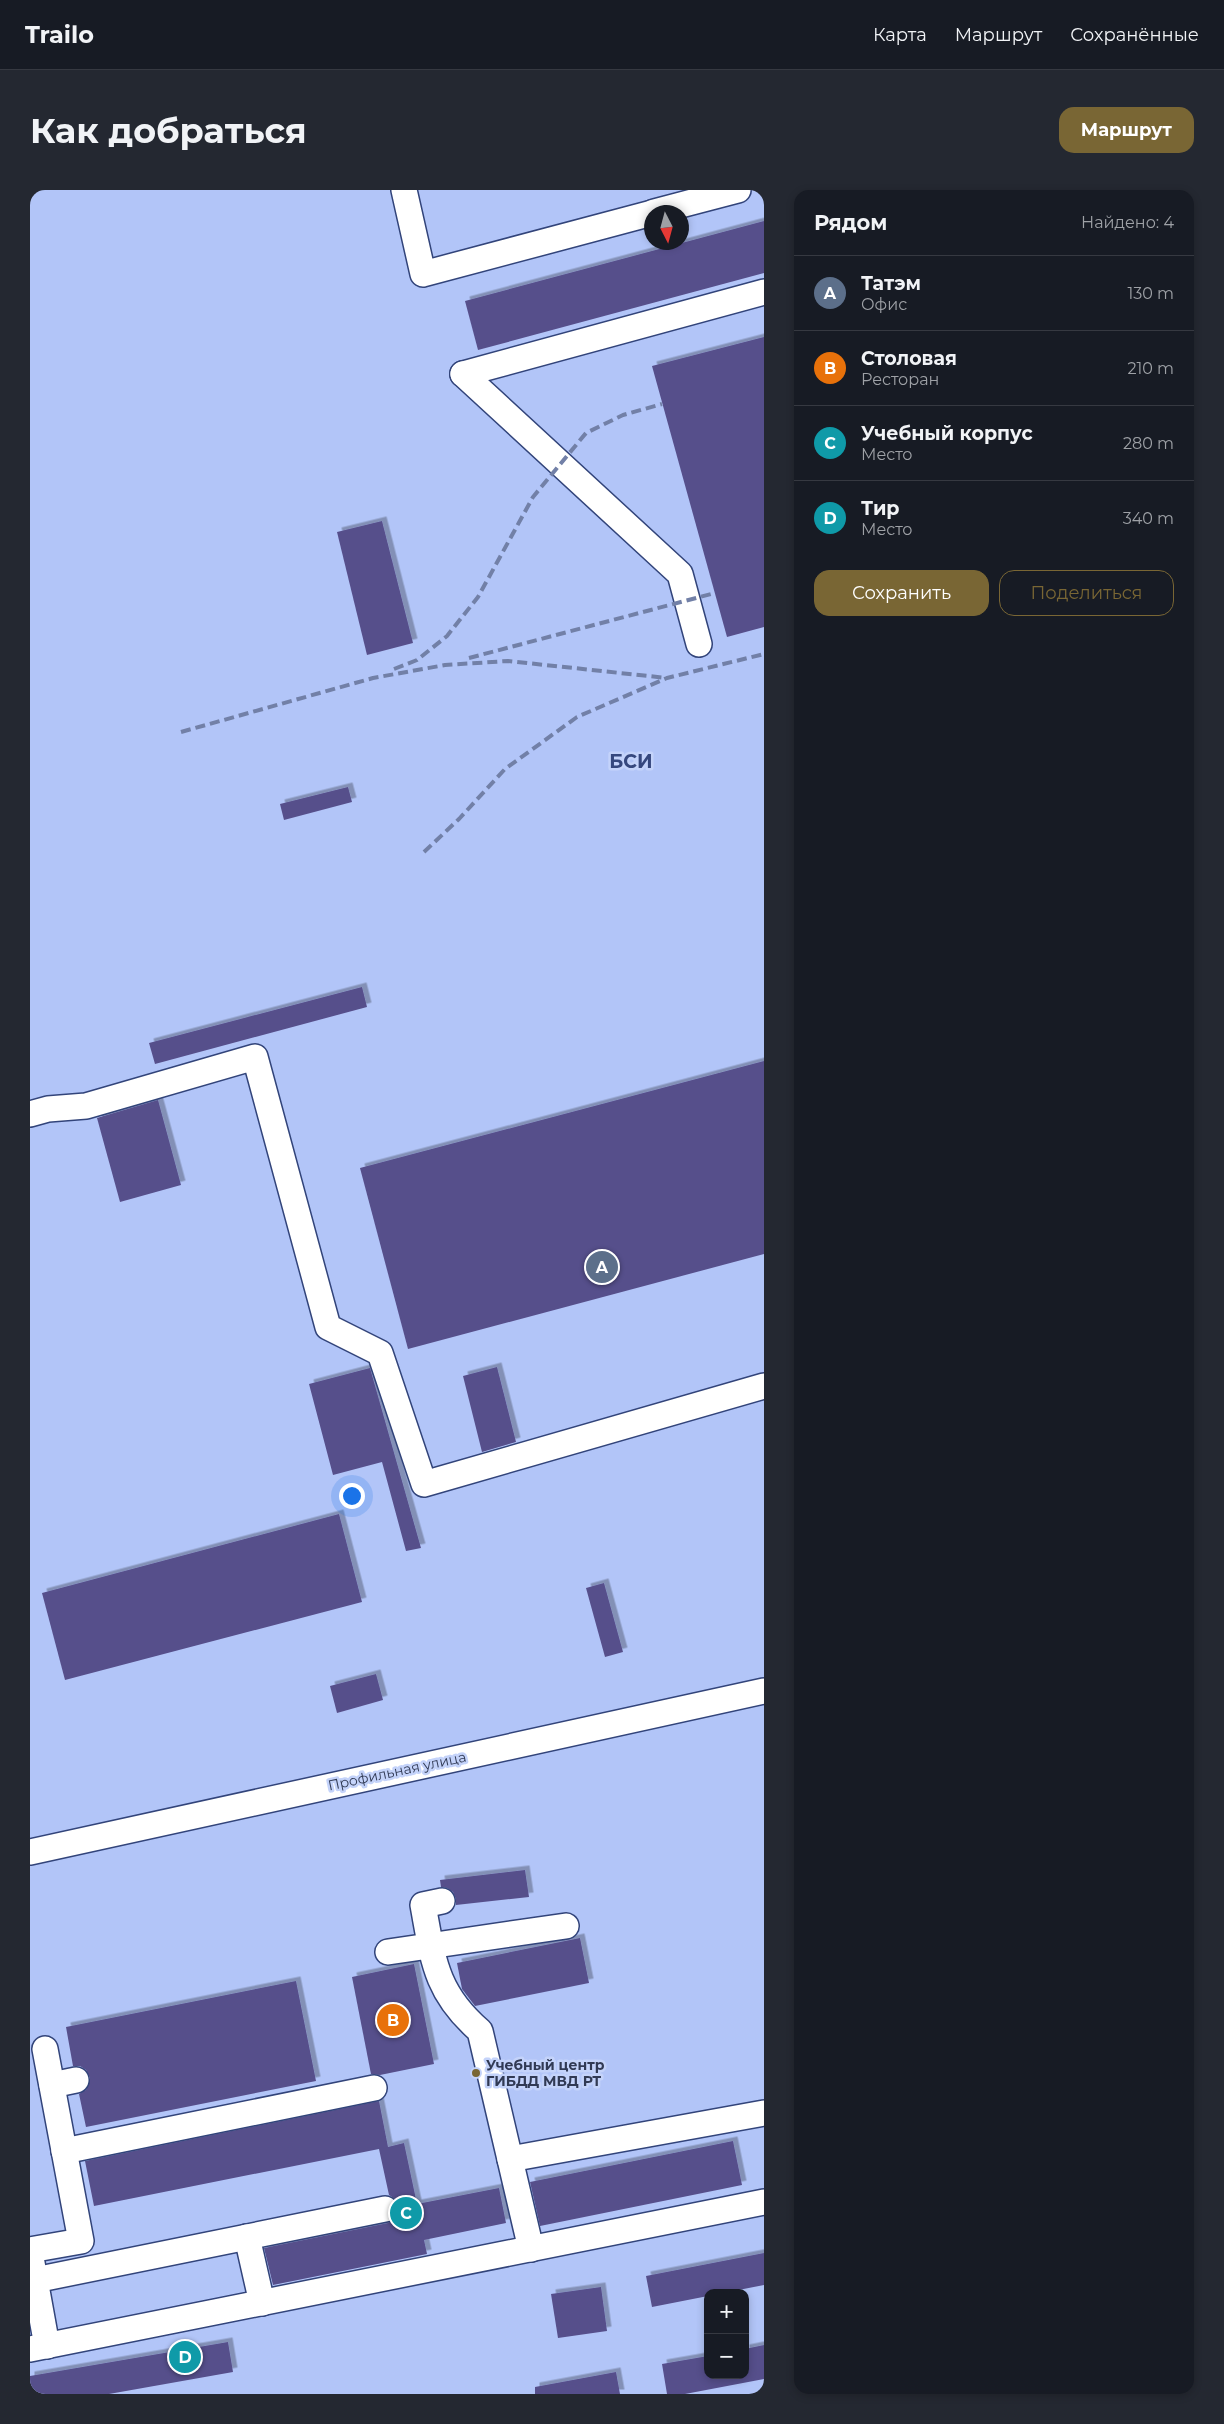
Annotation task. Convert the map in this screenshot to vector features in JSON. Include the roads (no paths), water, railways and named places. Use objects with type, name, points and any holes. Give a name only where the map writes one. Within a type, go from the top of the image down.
[{"type":"street","points":[[404,190],[423,274],[644,215]]},
{"type":"street","points":[[683,205],[738,190]]},
{"type":"street","points":[[699,644],[680,574],[463,374],[764,292]]},
{"type":"street","points":[[30,1114],[48,1109],[86,1106],[256,1058],[328,1327],[380,1353],[424,1484],[764,1386]]},
{"type":"street","name":"Профильная улица","points":[[30,1852],[764,1691]]},
{"type":"street","points":[[442,1901],[423,1905],[438,1978],[447,1994],[466,2019],[480,2031],[531,2249]]},
{"type":"street","points":[[388,1952],[566,1926]]},
{"type":"street","points":[[45,2049],[81,2241],[30,2252],[35,2280],[38,2348],[764,2202]]},
{"type":"street","points":[[52,2085],[76,2080]]},
{"type":"street","points":[[64,2151],[374,2088]]},
{"type":"street","points":[[510,2159],[764,2113]]},
{"type":"street","points":[[35,2280],[385,2209]]},
{"type":"street","points":[[247,2237],[262,2303]]},
{"type":"railway","points":[[394,669],[417,660],[447,636],[478,597],[533,497],[586,433],[623,415],[662,404]]},
{"type":"railway","points":[[469,658],[715,593]]},
{"type":"railway","points":[[424,852],[459,819],[505,769],[577,717],[667,678],[764,654]]},
{"type":"railway","points":[[181,732],[373,678],[445,665],[508,661],[667,678]]},
{"type":"place","name":"Татэм","points":[[602,1267]]},
{"type":"place","name":"Столовая","points":[[393,2020]]},
{"type":"place","name":"Учебный центр ГИБДД МВД РТ","points":[[476,2073]]},
{"type":"place","name":"Учебный корпус","points":[[406,2213]]},
{"type":"place","name":"Тир","points":[[185,2357]]},
{"type":"district","name":"БСИ","points":[[631,761]]}]
